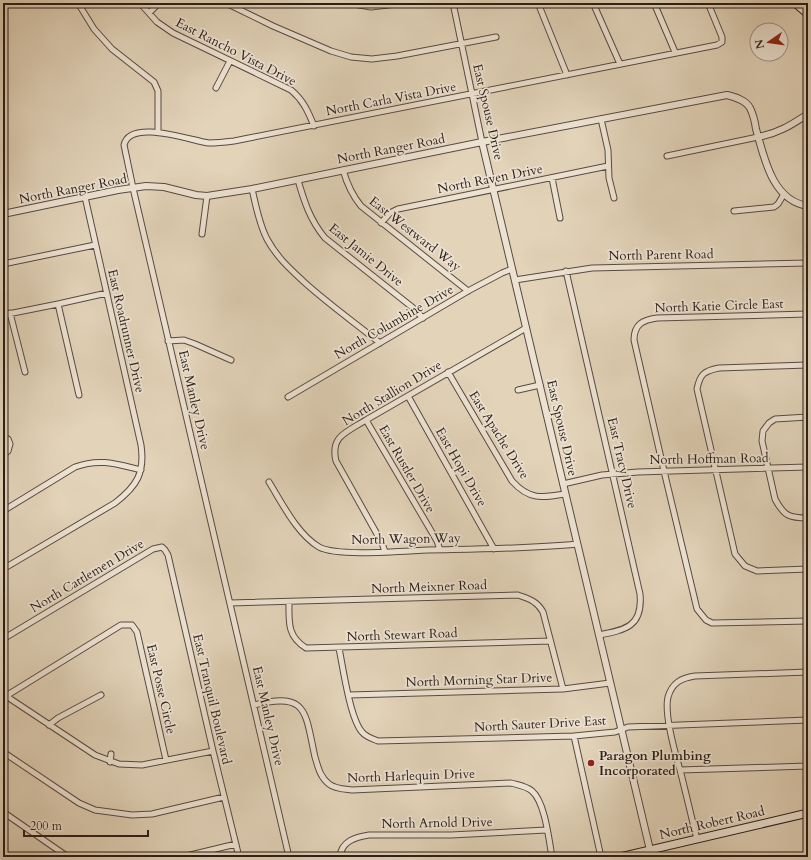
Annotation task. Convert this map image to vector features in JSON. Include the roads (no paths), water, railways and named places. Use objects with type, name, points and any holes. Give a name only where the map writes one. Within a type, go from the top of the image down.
[{"type":"main road","points":[[795,3],[808,14]]},
{"type":"main road","name":"North Robert Road","points":[[620,857],[650,853],[696,839],[808,813]]},
{"type":"street","points":[[78,3],[94,29],[112,49],[154,82],[158,91],[158,132]]},
{"type":"street","name":"East Rancho Vista Drive","points":[[140,3],[157,22],[173,33],[290,90],[298,96],[307,108],[314,126]]},
{"type":"street","points":[[149,13],[159,3]]},
{"type":"street","points":[[226,3],[331,52],[351,57],[372,59],[398,56],[496,37]]},
{"type":"street","points":[[348,3],[371,8],[405,3]]},
{"type":"street","name":"East Spouse Drive","points":[[453,3],[482,142],[650,853]]},
{"type":"street","points":[[538,3],[568,75]]},
{"type":"street","points":[[593,3],[620,64]]},
{"type":"street","points":[[654,3],[675,52]]},
{"type":"street","name":"North Carla Vista Drive","points":[[158,132],[197,141],[218,143],[234,141],[568,75],[675,52],[717,45],[722,42],[722,38],[708,3]]},
{"type":"street","points":[[216,88],[230,61]]},
{"type":"street","name":"North Ranger Road","points":[[3,214],[133,188],[154,186],[207,196],[252,189],[482,142],[727,95],[736,97],[750,108],[770,172],[776,185],[784,194]]},
{"type":"street","points":[[667,156],[773,134],[786,128],[808,114]]},
{"type":"street","points":[[601,119],[608,150],[609,178],[614,198]]},
{"type":"street","name":"East Manley Drive","points":[[158,132],[131,135],[125,141],[124,145],[168,341],[289,857]]},
{"type":"street","name":"North Raven Drive","points":[[381,223],[390,213],[398,209],[608,166]]},
{"type":"street","name":"East Westward Way","points":[[343,170],[349,188],[361,206],[468,291]]},
{"type":"street","points":[[552,178],[560,218]]},
{"type":"street","name":"East Jamie Drive","points":[[298,180],[308,212],[317,229],[325,238],[412,307],[423,318]]},
{"type":"street","points":[[252,189],[266,238],[284,264],[321,297],[380,343]]},
{"type":"street","points":[[734,211],[774,207],[778,204],[784,194],[808,206]]},
{"type":"street","points":[[202,234],[207,196]]},
{"type":"street","name":"East Roadrunner Drive","points":[[85,197],[141,445],[143,458],[141,470]]},
{"type":"street","points":[[3,264],[95,245]]},
{"type":"street","name":"North Parent Road","points":[[515,280],[592,268],[808,263]]},
{"type":"street","name":"North Columbine Drive","points":[[288,397],[468,291],[512,269]]},
{"type":"street","name":"East Tracy Drive","points":[[566,271],[640,594],[641,606],[639,614],[634,622],[617,632],[599,635]]},
{"type":"street","points":[[3,315],[107,292]]},
{"type":"street","points":[[58,304],[79,395]]},
{"type":"street","points":[[10,313],[25,372]]},
{"type":"street","name":"North Katie Circle East","points":[[808,314],[657,318],[640,323],[634,333],[635,347],[694,602],[701,615],[712,623],[720,624],[808,621]]},
{"type":"street","name":"North Stallion Drive","points":[[385,552],[336,461],[334,452],[335,444],[341,436],[366,420],[526,328]]},
{"type":"street","points":[[168,341],[184,340],[232,360]]},
{"type":"street","points":[[808,365],[718,368],[709,370],[702,374],[699,380],[698,393],[736,554],[739,560],[745,566],[757,571],[808,569]]},
{"type":"street","name":"East Apache Drive","points":[[448,372],[512,481],[518,488],[525,493],[536,497],[565,494]]},
{"type":"street","points":[[518,390],[540,385]]},
{"type":"street","name":"East Hopi Drive","points":[[408,396],[494,549]]},
{"type":"street","points":[[808,417],[775,419],[769,423],[764,431],[762,441],[775,499],[779,507],[786,514],[795,518],[808,518]]},
{"type":"street","name":"East Rustler Drive","points":[[366,420],[437,541],[440,550]]},
{"type":"street","points":[[3,437],[8,439],[10,444],[8,451],[3,455]]},
{"type":"street","points":[[3,510],[75,467],[87,463],[104,462],[141,470],[136,482],[130,490],[115,503],[3,569]]},
{"type":"street","name":"North Hoffman Road","points":[[563,484],[613,474],[808,467]]},
{"type":"street","name":"North Wagon Way","points":[[269,482],[299,528],[313,543],[330,551],[385,552],[494,549],[577,544]]},
{"type":"street","name":"North Cattlemen Drive","points":[[3,639],[153,549],[162,548]]},
{"type":"street","name":"East Tranquil Boulevard","points":[[162,548],[168,555],[239,857]]},
{"type":"street","name":"North Meixner Road","points":[[230,603],[518,596],[532,600],[539,605],[543,612],[563,689]]},
{"type":"street","name":"North Stewart Road","points":[[290,602],[289,622],[291,630],[294,637],[306,648],[550,642]]},
{"type":"street","name":"East Posse Circle","points":[[4,695],[120,625],[132,624],[137,632],[166,760]]},
{"type":"street","name":"North Sauter Drive East","points":[[339,648],[354,716],[363,734],[378,741],[574,736],[615,732],[628,727],[808,720]]},
{"type":"street","points":[[696,839],[670,725],[668,698],[672,687],[678,680],[686,677],[808,672]]},
{"type":"street","name":"North Morning Star Drive","points":[[349,695],[563,689],[610,683]]},
{"type":"street","points":[[4,695],[95,755],[110,762],[129,765],[142,765],[213,751]]},
{"type":"street","points":[[49,725],[58,718],[101,695]]},
{"type":"street","name":"North Harlequin Drive","points":[[254,705],[281,700],[292,701],[300,707],[307,718],[317,766],[321,776],[329,784],[338,788],[352,790],[511,784],[521,785],[532,790],[538,798],[542,808],[552,857]]},
{"type":"street","points":[[574,736],[601,857]]},
{"type":"street","points":[[3,752],[79,803],[95,810],[132,815],[152,814],[224,797]]},
{"type":"street","points":[[110,762],[111,754]]},
{"type":"street","points":[[680,770],[808,766]]},
{"type":"street","points":[[3,812],[68,857]]},
{"type":"street","name":"North Arnold Drive","points":[[340,857],[340,852],[344,845],[358,836],[451,835],[546,830]]},
{"type":"street","points":[[182,857],[236,844]]},
{"type":"place","name":"Paragon Plumbing Incorporated","points":[[591,763]]}]
